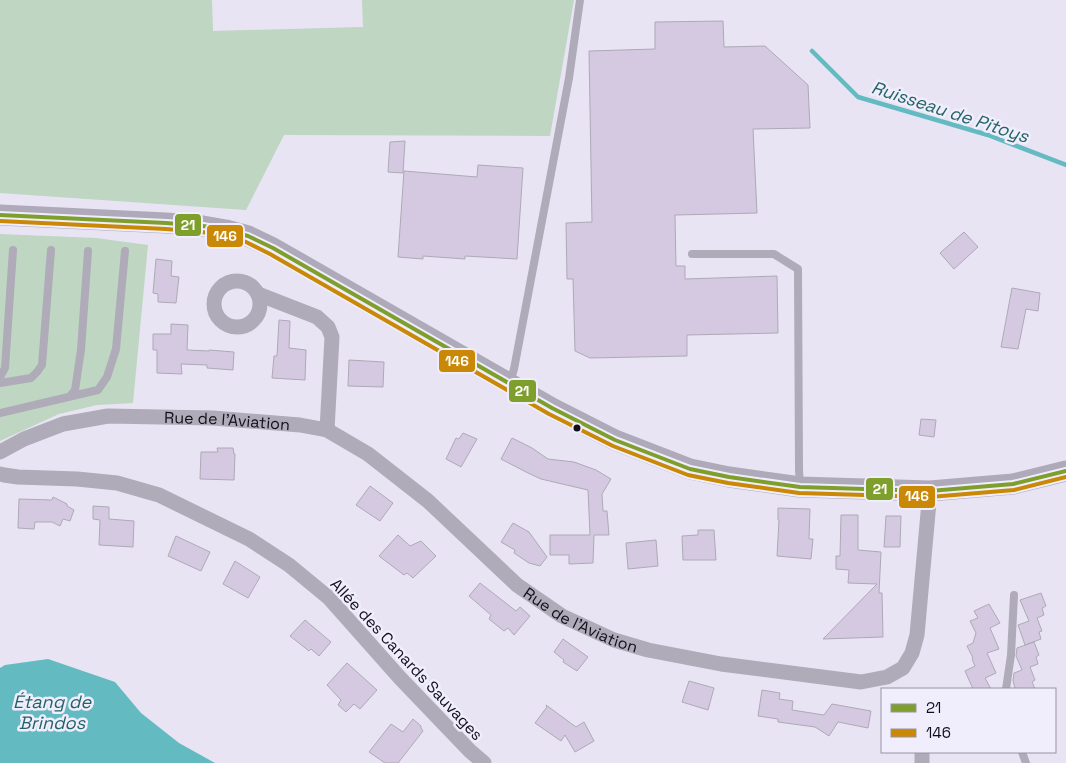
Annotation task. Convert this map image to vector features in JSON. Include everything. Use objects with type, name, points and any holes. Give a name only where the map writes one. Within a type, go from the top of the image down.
[{"type":"street","points":[[0,214],[203,226],[248,236],[274,248],[552,408],[615,440],[690,469],[729,477],[800,487],[930,491],[1013,484],[1066,471]]},
{"type":"street","points":[[258,294],[317,316],[328,327],[332,337],[327,430]]},
{"type":"street","name":"Rue de l'Aviation","points":[[0,452],[63,424],[108,416],[213,418],[300,425],[327,430],[368,454],[428,501],[517,585],[562,616],[614,640],[648,650],[721,664],[861,682],[887,677],[903,668],[912,653],[917,635],[930,491]]},
{"type":"street","name":"Allée des Canards Sauvages","points":[[0,474],[18,477],[77,479],[117,483],[158,495],[249,539],[289,565],[329,598],[426,705],[484,763]]},
{"type":"lane","points":[[510,384],[569,78],[580,0]]},
{"type":"lane","points":[[0,377],[5,368],[14,250]]},
{"type":"lane","points":[[0,383],[31,378],[42,365],[51,250]]},
{"type":"lane","points":[[70,396],[75,390],[80,350],[88,251]]},
{"type":"lane","points":[[0,413],[98,390],[107,377],[116,349],[125,251]]},
{"type":"lane","points":[[692,254],[774,254],[798,269],[800,487]]},
{"type":"lane","points":[[1006,688],[1011,655],[1014,595]]},
{"type":"green space","points":[[0,0],[212,0],[213,31],[363,27],[362,0],[574,0],[550,136],[284,135],[246,210],[0,193]]},
{"type":"green space","points":[[0,234],[96,238],[148,245],[133,403],[97,405],[59,414],[0,441]]},
{"type":"water","name":"Étang de Brindos","points":[[48,659],[115,682],[141,713],[179,743],[215,763],[0,763],[0,668],[5,665]]},
{"type":"building","points":[[723,21],[724,47],[765,46],[808,85],[810,128],[753,129],[757,213],[675,215],[676,266],[685,266],[685,279],[777,276],[778,333],[687,335],[687,356],[590,358],[575,351],[573,279],[567,279],[566,223],[592,222],[589,51],[655,49],[655,22]]},
{"type":"building","points":[[405,141],[403,173],[388,172],[390,142]]},
{"type":"building","points":[[478,165],[523,168],[517,259],[465,256],[465,259],[423,256],[423,259],[398,257],[404,171],[477,177]]},
{"type":"building","points":[[964,232],[978,247],[954,269],[940,253]]},
{"type":"building","points":[[156,259],[172,261],[171,276],[179,277],[176,303],[158,302],[158,294],[153,293]]},
{"type":"building","points":[[1012,288],[1040,293],[1038,311],[1026,309],[1018,349],[1001,347]]},
{"type":"building","points":[[279,320],[290,321],[289,348],[306,350],[305,380],[272,378],[274,356],[277,356]]},
{"type":"building","points":[[171,324],[188,325],[187,350],[234,352],[233,370],[207,368],[207,365],[181,364],[182,374],[157,373],[157,350],[153,350],[153,334],[171,334]]},
{"type":"building","points":[[349,360],[384,362],[383,387],[348,386]]},
{"type":"building","points":[[921,419],[936,420],[934,437],[919,435]]},
{"type":"building","points":[[463,433],[477,439],[461,467],[446,459],[456,438],[459,439]]},
{"type":"building","points":[[512,438],[548,459],[574,462],[596,470],[611,479],[602,494],[603,511],[607,511],[609,535],[594,535],[593,563],[569,564],[569,555],[550,555],[550,535],[590,535],[588,490],[541,479],[501,459]]},
{"type":"building","points":[[217,448],[233,448],[235,454],[234,480],[200,479],[201,452],[218,452]]},
{"type":"building","points":[[370,486],[393,503],[380,521],[356,505]]},
{"type":"building","points":[[53,497],[74,510],[70,521],[63,519],[60,526],[52,522],[35,522],[34,529],[18,528],[19,499],[52,500]]},
{"type":"building","points":[[93,506],[109,507],[109,519],[134,521],[133,547],[99,545],[100,520],[93,519]]},
{"type":"building","points":[[778,508],[810,509],[809,539],[813,539],[811,559],[777,556]]},
{"type":"building","points":[[841,515],[858,515],[858,550],[881,552],[879,593],[882,593],[883,637],[823,639],[877,584],[848,583],[849,570],[836,569],[836,556],[840,556]]},
{"type":"building","points":[[886,516],[901,516],[900,547],[884,547]]},
{"type":"building","points":[[513,523],[529,532],[547,557],[540,566],[529,563],[514,553],[515,550],[501,542]]},
{"type":"building","points":[[698,530],[714,530],[716,560],[683,560],[682,536],[698,535]]},
{"type":"building","points":[[398,535],[410,546],[421,541],[436,556],[413,578],[407,573],[404,575],[379,556]]},
{"type":"building","points":[[176,536],[210,552],[201,571],[168,556]]},
{"type":"building","points":[[656,540],[658,566],[628,569],[626,543]]},
{"type":"building","points":[[235,561],[260,577],[248,598],[223,584]]},
{"type":"building","points":[[480,583],[516,611],[520,607],[530,616],[514,635],[508,628],[504,631],[489,619],[491,615],[469,596]]},
{"type":"building","points":[[1041,593],[1046,606],[1042,608],[1044,615],[1037,618],[1042,631],[1039,632],[1041,639],[1025,645],[1018,625],[1029,621],[1020,600]]},
{"type":"building","points":[[989,604],[1000,623],[990,628],[999,649],[987,653],[996,673],[985,678],[990,688],[973,688],[965,671],[975,666],[967,646],[973,643],[976,633],[970,621],[978,618],[974,611]]},
{"type":"building","points":[[305,620],[331,642],[319,656],[311,649],[309,651],[290,636]]},
{"type":"building","points":[[563,639],[588,657],[577,671],[563,662],[564,660],[554,652]]},
{"type":"building","points":[[1034,642],[1039,655],[1036,657],[1038,664],[1030,667],[1035,680],[1032,682],[1035,688],[1015,688],[1013,681],[1014,673],[1022,670],[1016,656],[1017,648]]},
{"type":"building","points":[[347,663],[377,690],[360,709],[354,704],[346,712],[338,705],[341,700],[327,685]]},
{"type":"building","points":[[689,681],[714,688],[708,710],[682,702]]},
{"type":"building","points":[[762,690],[780,693],[779,699],[793,701],[792,710],[824,715],[832,704],[871,711],[868,728],[838,722],[829,736],[815,727],[778,722],[778,719],[758,716]]},
{"type":"building","points":[[546,705],[576,727],[584,722],[594,741],[575,752],[565,735],[561,741],[535,723],[547,707]]},
{"type":"building","points":[[413,719],[421,726],[423,731],[398,763],[385,763],[369,752],[391,724],[403,732]]},
{"type":"waterway","name":"Ruisseau de Pitoys","points":[[812,51],[858,97],[988,135],[1066,165]]},
{"type":"transit line","name":"21","points":[[0,215],[203,226],[248,236],[273,248],[552,408],[615,440],[690,469],[729,477],[800,487],[930,491],[1013,484],[1066,471]]},
{"type":"transit line","name":"146","points":[[0,221],[202,232],[246,242],[549,414],[613,446],[688,475],[799,493],[930,497],[1014,490],[1066,477]]}]
